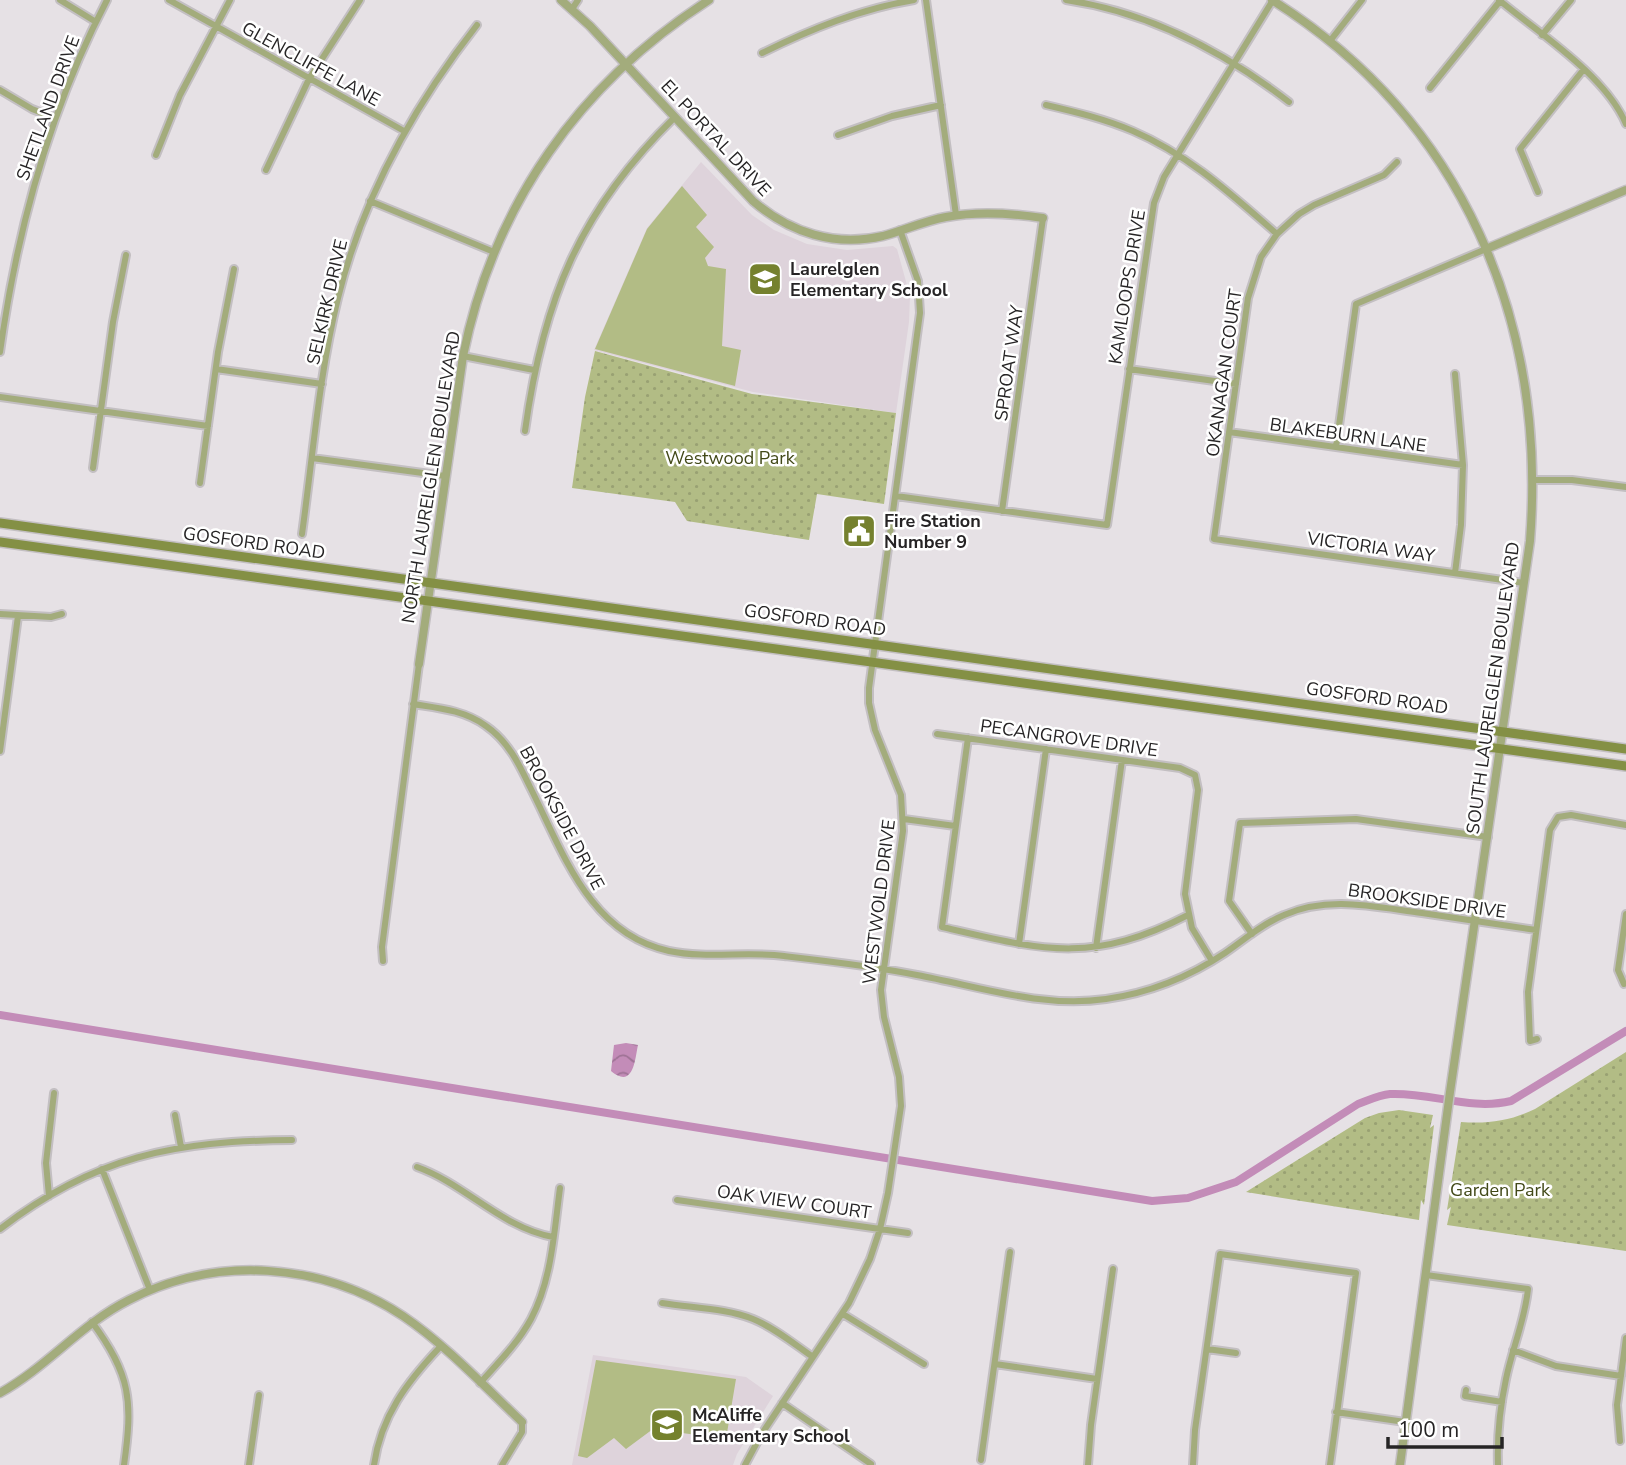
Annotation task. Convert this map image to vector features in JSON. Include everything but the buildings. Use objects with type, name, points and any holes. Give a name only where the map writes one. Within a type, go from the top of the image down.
[{"type":"main road","name":"GOSFORD ROAD","points":[[0,523],[1626,749]]},
{"type":"main road","name":"GOSFORD ROAD","points":[[0,542],[1626,765]]},
{"type":"street","points":[[60,0],[96,22]]},
{"type":"street","name":"SHETLAND DRIVE","points":[[0,352],[20,237],[55,118],[107,0]]},
{"type":"street","name":"GLENCLIFFE LANE","points":[[169,0],[404,131]]},
{"type":"street","points":[[156,155],[180,95],[230,0]]},
{"type":"street","points":[[266,170],[309,79],[360,0]]},
{"type":"street","name":"EL PORTAL DRIVE","points":[[561,0],[753,201],[791,227],[815,236],[841,240],[870,238],[956,215],[999,213],[1043,218]]},
{"type":"street","points":[[572,9],[578,0]]},
{"type":"street","name":"NORTH LAURELGLEN BOULEVARD","points":[[383,961],[382,947],[429,582],[463,356],[474,310],[494,252],[514,209],[542,161],[582,108],[625,64],[663,32],[709,0]]},
{"type":"street","points":[[762,53],[831,22],[914,0]]},
{"type":"street","points":[[926,0],[956,215]]},
{"type":"street","points":[[1066,0],[1147,20],[1196,42],[1234,63],[1289,102]]},
{"type":"street","name":"KAMLOOPS DRIVE","points":[[1002,511],[1107,525],[1150,217],[1158,190],[1272,0]]},
{"type":"street","name":"SOUTH LAURELGLEN BOULEVARD","points":[[1272,0],[1329,41],[1391,99],[1426,143],[1457,190],[1486,249],[1507,307],[1522,367],[1531,428],[1533,480],[1530,541],[1447,1111],[1400,1465]]},
{"type":"street","points":[[1329,41],[1362,0]]},
{"type":"street","points":[[1542,35],[1571,0]]},
{"type":"street","points":[[1430,88],[1499,1],[1584,69],[1608,92],[1626,124]]},
{"type":"street","name":"SELKIRK DRIVE","points":[[302,534],[323,384],[338,298],[347,264],[370,201],[404,131],[428,91],[477,25]]},
{"type":"street","points":[[1538,192],[1520,149],[1584,69]]},
{"type":"street","points":[[0,90],[32,109],[55,118]]},
{"type":"street","points":[[838,135],[892,116],[941,105]]},
{"type":"street","points":[[1046,105],[1110,122],[1156,142],[1220,184],[1277,234]]},
{"type":"street","points":[[525,431],[534,370],[548,315],[580,240],[620,178],[675,117]]},
{"type":"street","name":"OKANAGAN COURT","points":[[1214,539],[1250,285],[1261,257],[1277,234],[1299,214],[1384,175],[1397,162]]},
{"type":"street","points":[[1336,447],[1356,304],[1626,190]]},
{"type":"street","points":[[370,201],[494,252]]},
{"type":"street","name":"SPROAT WAY","points":[[1002,511],[1043,218]]},
{"type":"street","name":"WESTWOLD DRIVE","points":[[745,1465],[761,1435],[842,1314],[865,1271],[880,1229],[901,1106],[901,1089],[882,1004],[884,969],[904,819],[897,781],[872,717],[869,688],[920,313],[918,281],[900,230]]},
{"type":"street","points":[[93,468],[113,322],[126,255]]},
{"type":"street","points":[[200,483],[234,269]]},
{"type":"street","points":[[463,356],[534,370]]},
{"type":"street","points":[[216,369],[323,384]]},
{"type":"street","points":[[1129,369],[1236,384]]},
{"type":"street","points":[[1455,374],[1463,465],[1461,525],[1455,573]]},
{"type":"street","points":[[0,397],[208,426]]},
{"type":"street","name":"BLAKEBURN LANE","points":[[1229,432],[1463,465]]},
{"type":"street","points":[[312,458],[445,476]]},
{"type":"street","points":[[1533,480],[1572,480],[1626,487]]},
{"type":"street","points":[[896,496],[1002,511]]},
{"type":"street","name":"VICTORIA WAY","points":[[1214,539],[1524,583]]},
{"type":"street","points":[[0,614],[51,617],[62,614]]},
{"type":"street","points":[[0,751],[18,616]]},
{"type":"street","name":"BROOKSIDE DRIVE","points":[[413,704],[460,713],[475,719],[499,737],[517,761],[586,896],[607,919],[633,937],[681,953],[768,954],[884,969],[1015,997],[1083,1001],[1109,999],[1154,988],[1177,979],[1212,961],[1284,915],[1333,903],[1360,904],[1536,930]]},
{"type":"street","name":"PECANGROVE DRIVE","points":[[937,734],[1180,768],[1195,775],[1198,790],[1185,881],[1188,915]]},
{"type":"street","points":[[968,738],[942,927],[1018,944],[1061,950],[1096,948],[1134,939],[1188,915],[1198,941],[1212,961]]},
{"type":"street","points":[[1018,944],[1045,749]]},
{"type":"street","points":[[1096,948],[1122,760]]},
{"type":"street","points":[[1537,1039],[1530,1041],[1528,992],[1550,831],[1558,817],[1571,815],[1626,825]]},
{"type":"street","points":[[904,819],[956,826]]},
{"type":"street","points":[[1252,934],[1229,901],[1240,823],[1356,819],[1488,837]]},
{"type":"street","points":[[1623,984],[1618,970],[1626,915]]},
{"type":"street","points":[[49,1196],[46,1163],[54,1093]]},
{"type":"street","points":[[175,1115],[181,1146]]},
{"type":"street","points":[[0,1230],[49,1196],[102,1169],[153,1152],[229,1141],[292,1140]]},
{"type":"street","points":[[416,1167],[440,1177],[520,1226],[553,1237]]},
{"type":"street","points":[[102,1169],[150,1290]]},
{"type":"street","points":[[480,1383],[510,1350],[530,1320],[544,1287],[560,1188]]},
{"type":"street","name":"OAK VIEW COURT","points":[[677,1200],[908,1233]]},
{"type":"street","points":[[981,1460],[1010,1252]]},
{"type":"street","points":[[1193,1465],[1220,1254],[1356,1273],[1330,1465]]},
{"type":"street","points":[[1088,1465],[1113,1269]]},
{"type":"street","points":[[0,1393],[48,1360],[92,1322],[150,1290],[214,1273],[257,1270],[299,1274],[340,1285],[384,1305],[413,1324],[523,1422],[522,1433],[502,1465]]},
{"type":"street","points":[[1426,1275],[1528,1289],[1502,1402],[1498,1465]]},
{"type":"street","points":[[662,1303],[751,1318],[813,1357]]},
{"type":"street","points":[[842,1314],[924,1364]]},
{"type":"street","points":[[92,1322],[117,1359],[127,1387],[130,1413],[124,1465]]},
{"type":"street","points":[[1620,1441],[1617,1405],[1626,1338]]},
{"type":"street","points":[[374,1465],[380,1437],[394,1403],[415,1373],[440,1347]]},
{"type":"street","points":[[1207,1349],[1236,1353]]},
{"type":"street","points":[[1513,1350],[1556,1366],[1621,1376]]},
{"type":"street","points":[[995,1364],[1097,1379]]},
{"type":"street","points":[[1466,1390],[1465,1396],[1502,1402]]},
{"type":"street","points":[[249,1465],[259,1395]]},
{"type":"street","points":[[782,1403],[871,1464]]},
{"type":"street","points":[[1336,1412],[1405,1422]]},
{"type":"shaded area","name":"Laurelglen Elementary School","points":[[701,162],[752,215],[774,230],[807,244],[847,250],[893,246],[897,249],[910,296],[896,413],[753,392],[594,350],[647,228]]},
{"type":"shaded area","name":"McAliffe Elementary School","points":[[593,1355],[746,1377],[773,1396],[733,1465],[572,1465]]},
{"type":"green space","points":[[682,186],[707,215],[696,227],[714,247],[705,258],[708,266],[726,269],[722,346],[741,350],[735,386],[595,349],[647,229]]},
{"type":"green space","name":"Westwood Park","points":[[595,351],[752,394],[896,413],[884,504],[817,494],[809,540],[687,521],[675,502],[572,488],[585,397]]},
{"type":"green space","name":"Garden Park","points":[[1626,1052],[1626,1251],[1447,1225],[1461,1122],[1499,1121],[1526,1113]]},
{"type":"green space","name":"Garden Park","points":[[1399,1110],[1433,1115],[1424,1205],[1421,1200],[1419,1220],[1246,1192],[1365,1118]]},
{"type":"green space","points":[[596,1360],[736,1379],[726,1439],[653,1429],[626,1449],[614,1438],[587,1458],[578,1456]]},
{"type":"water","points":[[614,1045],[638,1045],[632,1070],[624,1077],[611,1071]]},
{"type":"waterway","points":[[0,1015],[1152,1201],[1188,1198],[1236,1182],[1358,1104],[1382,1095],[1405,1094],[1481,1104],[1511,1101],[1626,1031]]},
{"type":"place","name":"Laurelglen Elementary School","points":[[765,279]]},
{"type":"place","name":"Fire Station Number 9","points":[[859,531]]},
{"type":"place","name":"McAliffe Elementary School","points":[[667,1425]]}]
